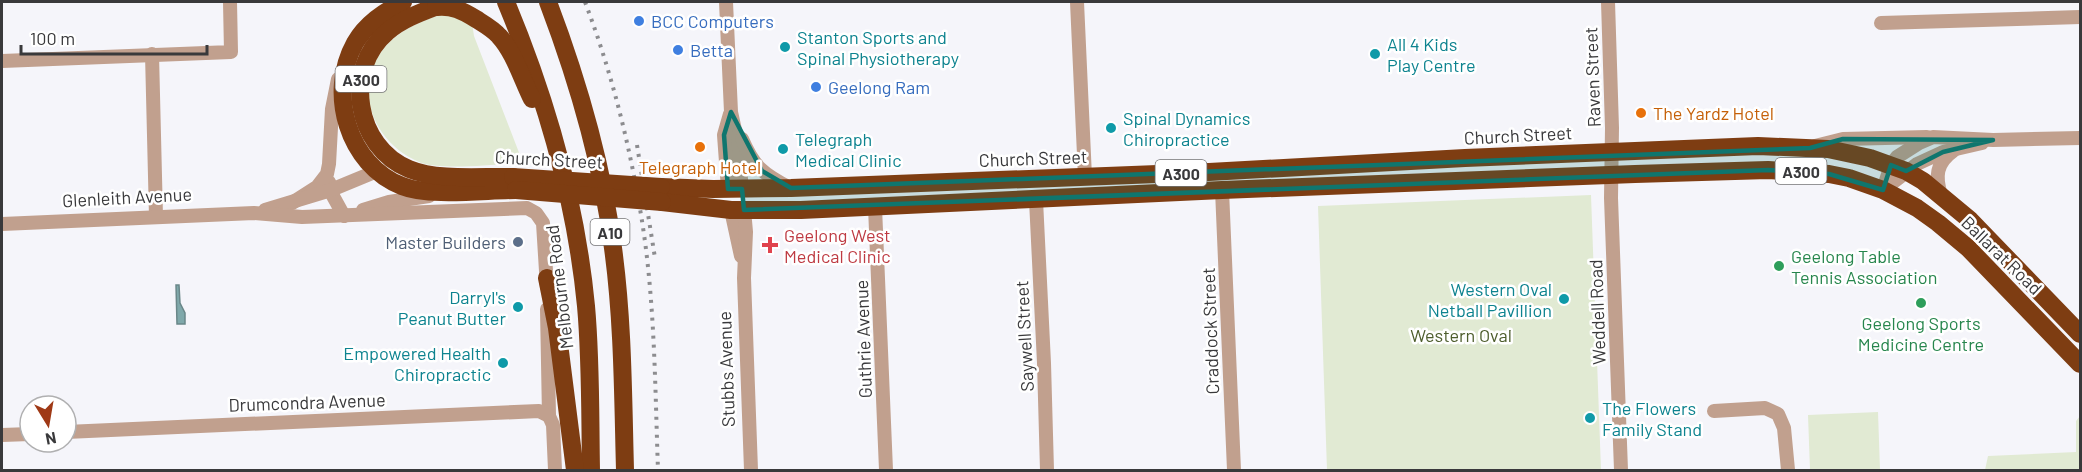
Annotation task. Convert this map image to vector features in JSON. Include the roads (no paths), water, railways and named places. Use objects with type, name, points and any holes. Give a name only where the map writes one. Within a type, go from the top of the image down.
[{"type":"highway","name":"Church Street","points":[[403,2],[374,21],[356,43],[348,61],[343,79],[345,114],[357,147],[377,171],[395,183],[414,190],[471,190],[515,184]]},
{"type":"highway","name":"Melbourne Road","points":[[506,2],[532,68],[557,152],[572,214],[585,305],[589,355],[591,471]]},
{"type":"highway","name":"A10","points":[[548,2],[589,126],[613,245],[619,309],[625,471]]},
{"type":"highway","name":"Church Street","points":[[441,5],[409,18],[387,32],[371,52],[362,74],[360,101],[367,128],[386,154],[407,168],[438,175],[515,184],[662,194],[735,189],[1085,177],[1758,146],[1850,152],[1898,168]]},
{"type":"highway","points":[[441,5],[459,9],[490,27],[499,36],[508,48],[557,152]]},
{"type":"highway","name":"Glenleith Avenue","points":[[377,171],[407,168]]},
{"type":"highway","name":"Ballarat Road","points":[[1898,168],[1919,178],[1970,220],[2080,334]]},
{"type":"highway","name":"Church Street","points":[[662,194],[738,210],[875,207],[1222,190],[1787,170],[1840,176],[1883,190]]},
{"type":"highway","points":[[735,189],[738,210]]},
{"type":"highway","name":"Ballarat Road","points":[[1883,190],[1928,216],[1968,248],[2080,364]]},
{"type":"highway","points":[[547,278],[557,328],[575,471]]},
{"type":"street","points":[[2,61],[231,52],[230,2]]},
{"type":"street","points":[[726,2],[731,112],[724,135],[735,189]]},
{"type":"street","points":[[1077,2],[1085,177]]},
{"type":"street","name":"Raven Street","points":[[1608,2],[1611,152]]},
{"type":"street","points":[[1881,23],[2080,17]]},
{"type":"street","points":[[344,216],[331,190],[329,178],[332,109],[337,81],[356,43]]},
{"type":"street","points":[[152,54],[156,217]]},
{"type":"street","points":[[731,112],[747,151],[756,166],[791,188]]},
{"type":"street","points":[[1883,190],[1898,168],[1902,153],[1933,137]]},
{"type":"street","points":[[1810,148],[1843,139],[2080,138]]},
{"type":"street","points":[[1898,168],[1939,154],[1993,140]]},
{"type":"street","points":[[1941,195],[1938,169],[1945,158],[1958,149]]},
{"type":"street","name":"Weddell Road","points":[[1611,152],[1622,471]]},
{"type":"street","points":[[292,203],[321,184],[327,174],[329,164]]},
{"type":"street","name":"Glenleith Avenue","points":[[254,213],[331,190],[377,171]]},
{"type":"street","name":"Glenleith Avenue","points":[[344,216],[390,202],[471,190]]},
{"type":"street","name":"Craddock Street","points":[[1222,190],[1234,471]]},
{"type":"street","name":"Saywell Street","points":[[1036,200],[1047,471]]},
{"type":"street","name":"Guthrie Avenue","points":[[875,207],[886,471]]},
{"type":"street","name":"Glenleith Avenue","points":[[2,224],[254,213],[302,217],[520,208],[531,210],[540,216],[544,228],[547,278]]},
{"type":"street","name":"Stubbs Avenue","points":[[738,210],[746,232],[743,266],[751,471]]},
{"type":"street","points":[[547,278],[549,416],[552,423],[555,471]]},
{"type":"street","points":[[1714,411],[1765,408],[1778,414],[1784,428],[1788,471]]},
{"type":"street","name":"Drumcondra Avenue","points":[[78,431],[539,411],[549,416]]},
{"type":"street","points":[[2,435],[18,434]]},
{"type":"water","points":[[176,285],[179,285],[185,324],[177,324]]},
{"type":"railway","points":[[585,2],[604,56],[619,110],[642,221],[652,314],[658,470]]},
{"type":"railway","points":[[637,145],[655,258]]},
{"type":"place","name":"BCC Computers","points":[[639,21]]},
{"type":"place","name":"Stanton Sports and Spinal Physiotherapy","points":[[785,47]]},
{"type":"place","name":"Betta","points":[[678,50]]},
{"type":"place","name":"All 4 Kids Play Centre","points":[[1375,54]]},
{"type":"place","name":"Geelong Ram","points":[[816,87]]},
{"type":"place","name":"The Yardz Hotel","points":[[1641,113]]},
{"type":"place","name":"Spinal Dynamics Chiropractice","points":[[1111,128]]},
{"type":"place","name":"Telegraph Hotel","points":[[700,147]]},
{"type":"place","name":"Telegraph Medical Clinic","points":[[783,149]]},
{"type":"place","name":"Master Builders","points":[[518,242]]},
{"type":"place","name":"Geelong West Medical Clinic","points":[[770,245]]},
{"type":"place","name":"Geelong Table Tennis Association","points":[[1779,266]]},
{"type":"place","name":"Western Oval Netball Pavillion","points":[[1564,299]]},
{"type":"place","name":"Geelong Sports Medicine Centre","points":[[1921,303]]},
{"type":"place","name":"Darryl's Peanut Butter","points":[[518,307]]},
{"type":"place","name":"Empowered Health Chiropractic","points":[[503,363]]},
{"type":"place","name":"The Flowers Family Stand","points":[[1590,418]]},
{"type":"park label","name":"Western Oval","points":[[1461,335]]}]
